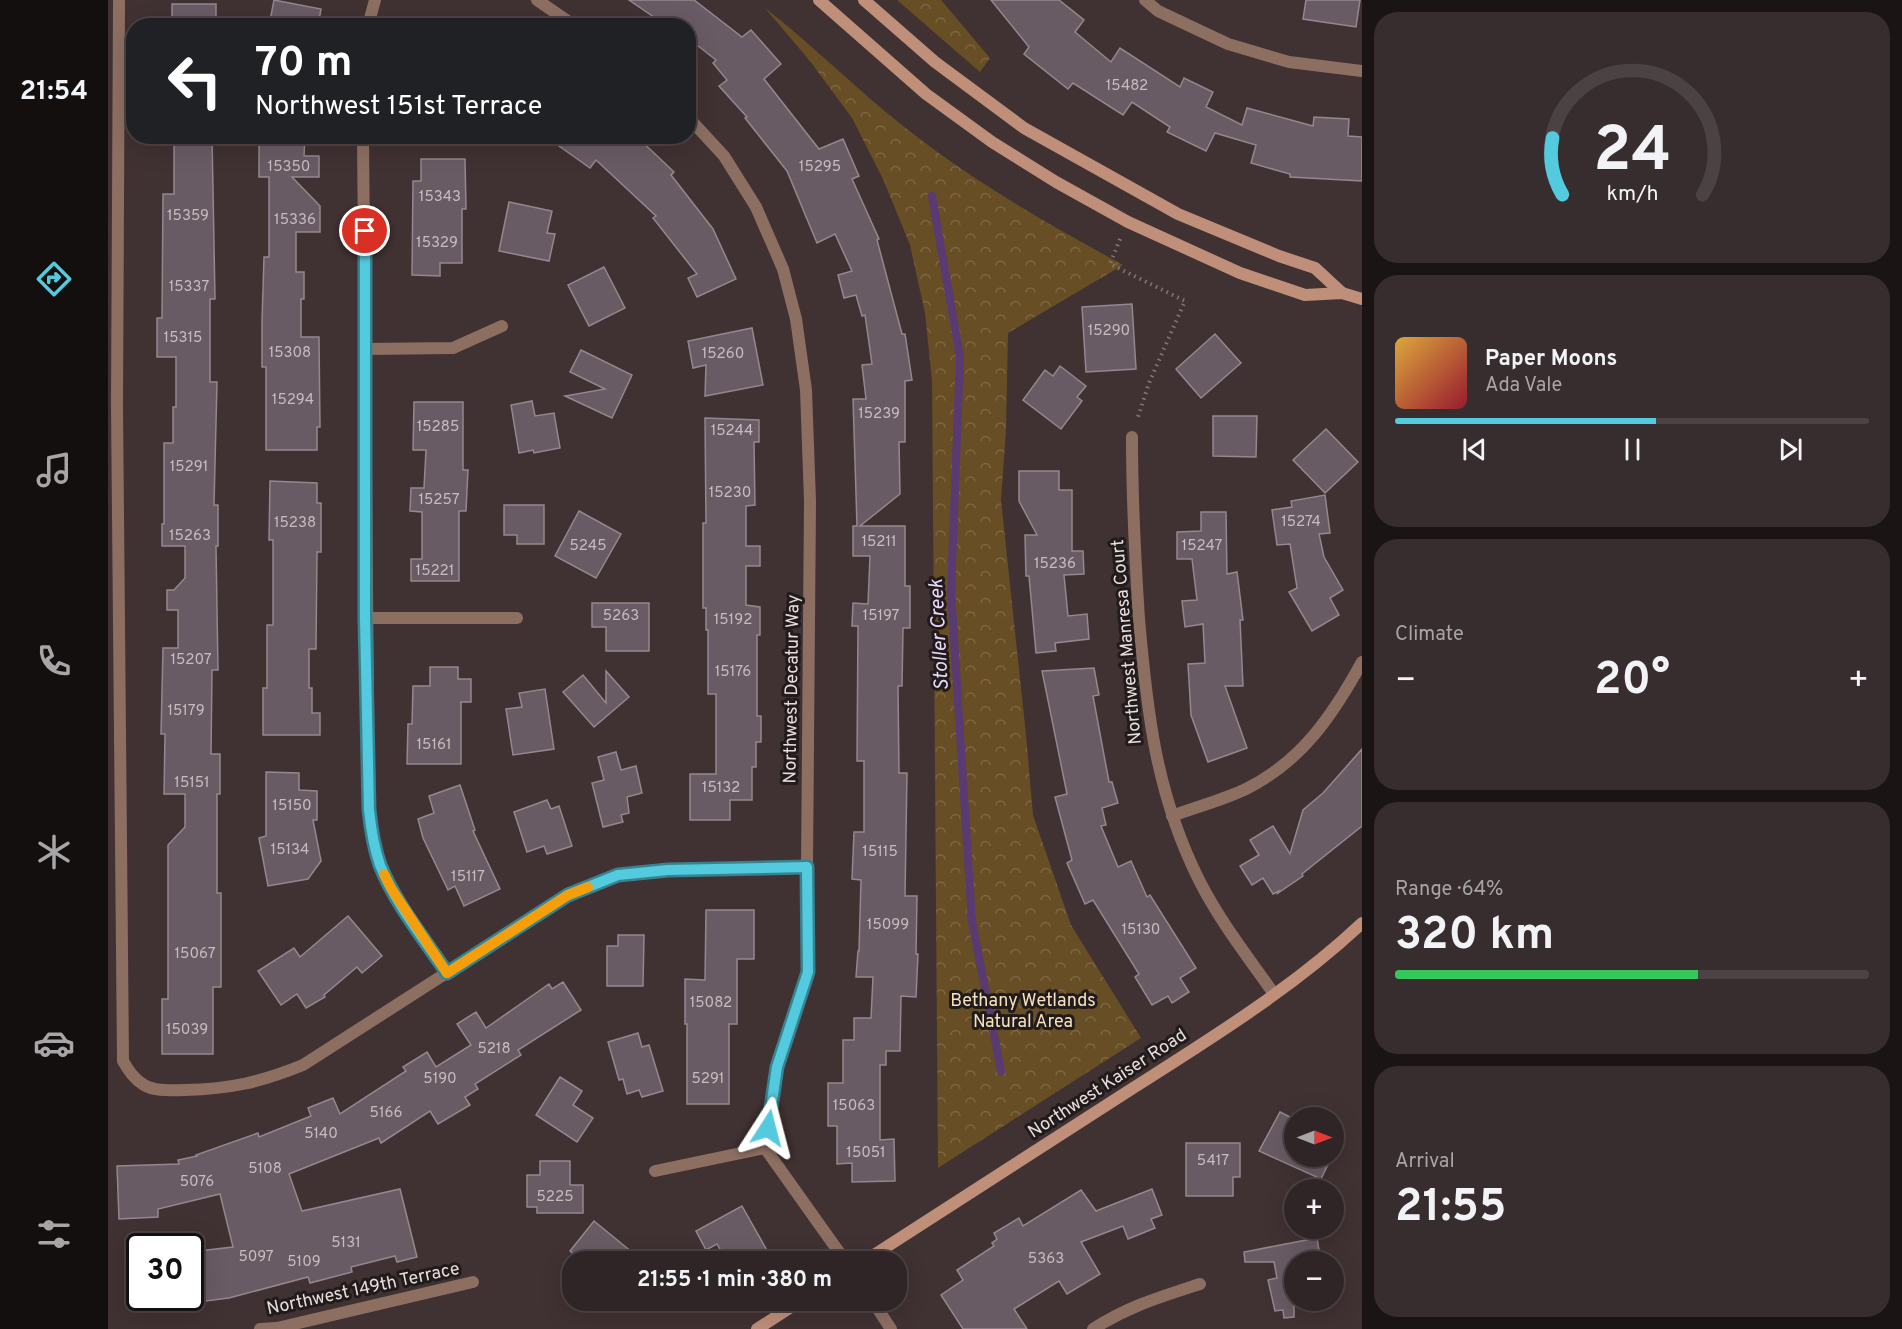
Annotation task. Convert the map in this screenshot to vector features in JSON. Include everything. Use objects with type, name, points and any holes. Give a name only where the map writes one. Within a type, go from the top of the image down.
[{"type":"main road","points":[[819,0],[926,94],[992,142],[1056,182],[1128,222],[1240,273],[1305,295],[1342,293],[1362,299]]},
{"type":"main road","points":[[864,0],[935,62],[1024,128],[1178,214],[1279,256],[1315,268],[1342,293]]},
{"type":"main road","name":"Northwest Kaiser Road","points":[[879,1251],[1175,1061],[1274,994],[1341,943],[1362,922]]},
{"type":"main road","points":[[757,1329],[785,1311]]},
{"type":"street","points":[[119,0],[113,405],[123,1060],[132,1075],[146,1086],[162,1090],[216,1089],[269,1079],[303,1065],[568,895],[618,875],[668,870],[807,867]]},
{"type":"street","points":[[370,18],[375,0]]},
{"type":"street","points":[[537,0],[563,18]]},
{"type":"street","points":[[1145,0],[1158,11],[1228,44],[1288,62],[1362,71]]},
{"type":"street","name":"Northwest Decatur Way","points":[[696,126],[724,156],[756,207],[783,269],[796,319],[806,390],[810,501],[808,972],[777,1067],[765,1148]]},
{"type":"street","points":[[363,144],[366,348],[365,618],[369,810],[372,839],[380,865],[391,888],[447,973]]},
{"type":"street","points":[[366,348],[453,348],[502,326]]},
{"type":"street","name":"Northwest Manresa Court","points":[[1132,436],[1132,499],[1143,661],[1151,734],[1160,774],[1172,816],[1199,880],[1236,940],[1274,994]]},
{"type":"street","points":[[365,618],[517,618]]},
{"type":"street","points":[[1172,816],[1245,789],[1276,771],[1306,746],[1345,694],[1362,662]]},
{"type":"street","points":[[656,1171],[765,1148],[838,1251]]},
{"type":"street","name":"Northwest 149th Terrace","points":[[260,1329],[319,1323],[473,1282]]},
{"type":"street","points":[[1093,1329],[1119,1312],[1200,1284]]},
{"type":"street","points":[[879,1311],[891,1329]]},
{"type":"path","points":[[1128,222],[1110,264],[1185,301],[1149,383],[1132,436]]},
{"type":"green space","points":[[897,0],[941,0],[990,58],[980,72]]},
{"type":"green space","name":"Bethany Wetlands Natural Area","points":[[765,8],[889,114],[958,167],[1012,202],[1123,265],[1008,333],[1006,430],[1001,500],[1033,815],[1071,925],[1141,1038],[938,1168],[932,381],[925,313],[910,245],[883,179],[852,118],[810,61]]},
{"type":"building","points":[[274,0],[321,9],[319,18],[271,18]]},
{"type":"building","points":[[629,0],[694,0],[742,37],[751,30],[781,64],[764,79],[819,149],[843,139],[859,176],[852,179],[879,239],[877,240],[902,334],[905,334],[912,380],[905,381],[905,442],[899,442],[900,494],[860,526],[905,526],[905,586],[910,586],[910,628],[903,628],[902,686],[898,686],[899,773],[907,773],[905,896],[917,896],[916,997],[901,996],[900,1051],[886,1051],[886,1065],[880,1065],[880,1140],[894,1139],[895,1181],[852,1182],[852,1163],[837,1164],[837,1126],[828,1126],[828,1083],[843,1083],[843,1040],[854,1040],[854,1018],[871,1018],[873,977],[856,977],[861,880],[852,879],[854,832],[864,832],[864,761],[857,761],[858,626],[852,626],[853,603],[868,604],[870,556],[853,556],[853,526],[857,526],[853,399],[866,399],[862,365],[872,364],[865,315],[862,316],[856,295],[844,298],[838,275],[852,271],[835,234],[817,243],[787,171],[745,118],[747,117],[719,86],[727,80],[713,63],[716,60],[696,44],[696,18],[655,18]]},
{"type":"building","points":[[991,0],[1059,0],[1084,20],[1075,32],[1111,62],[1120,48],[1180,87],[1184,78],[1213,92],[1206,107],[1242,125],[1247,108],[1313,126],[1314,117],[1349,119],[1348,136],[1362,137],[1362,181],[1290,177],[1290,174],[1251,163],[1256,145],[1215,133],[1206,151],[1167,132],[1170,127],[1132,102],[1123,115],[1073,83],[1068,89],[1024,54],[1029,47]]},
{"type":"building","points":[[1306,0],[1360,0],[1356,27],[1303,19]]},
{"type":"building","points":[[172,4],[216,4],[216,18],[172,18]]},
{"type":"building","points":[[174,144],[212,144],[215,299],[210,299],[210,382],[217,382],[214,505],[218,505],[218,546],[216,546],[218,670],[212,670],[211,754],[220,754],[220,794],[217,794],[217,893],[221,893],[221,987],[213,987],[213,1054],[162,1054],[162,999],[168,999],[168,845],[185,827],[185,794],[164,794],[165,734],[161,734],[163,648],[178,648],[178,610],[167,610],[167,590],[174,590],[185,578],[185,546],[162,546],[164,443],[173,443],[176,357],[157,357],[157,318],[162,318],[163,194],[174,194]]},
{"type":"building","points":[[259,144],[305,144],[304,156],[319,156],[319,177],[292,177],[320,206],[320,232],[296,232],[296,272],[304,272],[301,337],[319,337],[320,427],[317,427],[317,450],[266,450],[266,367],[262,367],[262,321],[264,257],[269,257],[269,177],[259,177]]},
{"type":"building","points":[[556,144],[644,144],[674,172],[671,175],[713,229],[736,279],[697,297],[688,278],[697,274],[653,218],[656,216],[596,160],[590,168]]},
{"type":"building","points":[[421,159],[465,159],[466,209],[462,209],[462,263],[440,263],[440,276],[412,275],[413,181],[421,181]]},
{"type":"building","points":[[509,202],[552,211],[547,233],[555,234],[549,261],[499,251]]},
{"type":"building","points":[[604,267],[625,308],[589,326],[568,285]]},
{"type":"building","points":[[1132,304],[1136,369],[1086,372],[1082,307]]},
{"type":"building","points":[[752,328],[763,385],[705,396],[706,365],[693,368],[688,341]]},
{"type":"building","points":[[1215,334],[1241,363],[1201,398],[1176,369]]},
{"type":"building","points":[[581,350],[632,375],[612,418],[565,396],[605,389],[570,372]]},
{"type":"building","points":[[1060,366],[1086,386],[1077,397],[1082,401],[1061,429],[1023,400],[1045,370],[1053,376]]},
{"type":"building","points":[[532,401],[535,416],[554,413],[560,448],[534,453],[533,450],[519,453],[511,405]]},
{"type":"building","points":[[414,402],[463,402],[463,470],[468,470],[466,511],[459,511],[459,581],[411,581],[411,559],[422,559],[422,512],[410,511],[411,488],[424,488],[426,450],[413,450]]},
{"type":"building","points":[[1213,416],[1257,416],[1256,457],[1213,456]]},
{"type":"building","points":[[705,418],[759,420],[759,442],[754,442],[755,505],[746,506],[746,546],[760,546],[760,566],[746,566],[746,605],[760,607],[760,635],[757,635],[757,716],[761,716],[761,742],[756,742],[756,767],[752,767],[752,800],[730,800],[730,820],[690,820],[690,774],[716,774],[716,694],[708,694],[708,630],[706,630],[706,608],[703,608],[703,523],[706,523]]},
{"type":"building","points":[[1326,429],[1358,462],[1325,493],[1293,460]]},
{"type":"building","points":[[1019,471],[1059,471],[1059,490],[1072,490],[1072,551],[1083,551],[1084,574],[1064,575],[1068,616],[1087,614],[1089,639],[1055,643],[1056,651],[1036,653],[1029,576],[1026,576],[1025,535],[1037,535],[1019,501]]},
{"type":"building","points":[[270,481],[317,483],[317,503],[321,503],[321,552],[317,552],[316,649],[309,649],[309,688],[312,688],[312,713],[320,713],[320,735],[263,735],[263,688],[267,688],[267,625],[273,625],[273,540],[269,540]]},
{"type":"building","points":[[1325,495],[1330,533],[1319,534],[1324,557],[1343,590],[1330,598],[1339,615],[1312,631],[1289,592],[1297,588],[1290,544],[1277,545],[1272,510],[1292,507],[1291,501]]},
{"type":"building","points":[[504,505],[544,505],[544,544],[517,544],[517,535],[504,535]]},
{"type":"building","points":[[579,511],[621,534],[596,578],[555,556]]},
{"type":"building","points":[[1201,512],[1226,512],[1227,574],[1237,572],[1243,620],[1240,620],[1243,686],[1225,686],[1247,748],[1208,762],[1191,715],[1188,664],[1205,663],[1203,624],[1185,627],[1182,601],[1197,600],[1192,559],[1177,559],[1177,532],[1201,531]]},
{"type":"building","points":[[592,603],[649,603],[649,651],[606,651],[606,627],[592,627]]},
{"type":"building","points":[[430,667],[458,667],[458,679],[471,679],[471,702],[461,702],[461,764],[407,764],[408,724],[412,724],[413,686],[430,686]]},
{"type":"building","points":[[1094,668],[1099,695],[1093,696],[1109,782],[1112,782],[1118,803],[1102,808],[1106,825],[1101,826],[1118,867],[1131,861],[1147,897],[1150,895],[1196,968],[1180,978],[1189,992],[1172,1003],[1168,996],[1152,1005],[1135,977],[1139,974],[1093,900],[1085,904],[1067,863],[1072,860],[1055,797],[1067,794],[1042,671]]},
{"type":"building","points":[[606,671],[629,697],[594,727],[563,692],[583,675],[606,703]]},
{"type":"building","points":[[545,689],[554,749],[513,755],[506,709],[522,707],[519,693]]},
{"type":"building","points":[[1362,749],[1362,826],[1302,874],[1303,876],[1278,893],[1279,891],[1273,894],[1263,878],[1252,885],[1240,866],[1259,855],[1250,840],[1273,826],[1290,854],[1303,810],[1323,793]]},
{"type":"building","points":[[616,752],[621,770],[636,766],[642,793],[627,797],[629,813],[621,815],[623,822],[603,827],[592,783],[604,780],[598,757]]},
{"type":"building","points":[[266,772],[299,773],[299,790],[317,791],[317,820],[313,820],[321,861],[308,879],[268,886],[259,838],[266,836]]},
{"type":"building","points":[[460,785],[475,830],[473,831],[500,889],[464,906],[455,886],[448,890],[423,838],[418,819],[434,813],[429,796]]},
{"type":"building","points":[[547,800],[551,809],[559,806],[572,846],[547,854],[544,846],[527,852],[514,812]]},
{"type":"building","points":[[706,910],[754,910],[754,959],[737,959],[737,1024],[729,1024],[729,1104],[687,1104],[685,979],[705,980]]},
{"type":"building","points":[[348,916],[382,956],[362,973],[357,967],[324,995],[325,997],[306,1008],[297,994],[281,1005],[258,971],[294,948],[300,957]]},
{"type":"building","points":[[618,935],[644,935],[643,986],[607,986],[607,946],[618,946]]},
{"type":"building","points":[[563,982],[581,1010],[518,1050],[521,1055],[475,1084],[478,1089],[465,1097],[470,1105],[438,1124],[430,1111],[381,1143],[379,1138],[289,1174],[302,1211],[400,1189],[417,1257],[397,1262],[395,1256],[351,1267],[352,1272],[310,1283],[308,1277],[229,1298],[204,1301],[204,1250],[233,1247],[220,1194],[158,1209],[158,1217],[119,1219],[117,1166],[179,1164],[178,1160],[197,1156],[258,1133],[259,1137],[311,1116],[308,1108],[333,1098],[340,1114],[406,1071],[403,1067],[427,1052],[436,1067],[471,1045],[457,1024],[476,1012],[486,1028],[549,984],[552,989]]},
{"type":"building","points":[[638,1033],[642,1047],[649,1045],[663,1091],[642,1097],[639,1090],[627,1094],[623,1079],[619,1080],[608,1042]]},
{"type":"building","points":[[560,1077],[582,1091],[573,1105],[593,1118],[577,1142],[536,1115]]},
{"type":"building","points":[[1280,1112],[1284,1114],[1284,1162],[1259,1151]]},
{"type":"building","points":[[1186,1143],[1240,1143],[1240,1177],[1233,1177],[1233,1196],[1186,1196]]},
{"type":"building","points":[[540,1161],[570,1161],[570,1185],[583,1185],[583,1213],[537,1213],[537,1207],[527,1207],[527,1175],[540,1175]]},
{"type":"building","points":[[1294,1167],[1327,1167],[1321,1179]]},
{"type":"building","points":[[1152,1189],[1162,1215],[1151,1219],[1155,1228],[1128,1239],[1123,1226],[1081,1242],[1100,1274],[1067,1294],[1059,1281],[1014,1309],[1027,1329],[963,1329],[941,1295],[963,1280],[957,1270],[994,1246],[992,1243],[997,1239],[994,1233],[1019,1218],[1023,1226],[1081,1190],[1096,1211]]},
{"type":"building","points":[[742,1206],[767,1251],[721,1251],[717,1244],[706,1250],[696,1231]]},
{"type":"building","points":[[594,1221],[631,1251],[570,1251]]},
{"type":"building","points":[[1317,1239],[1319,1251],[1284,1251],[1284,1311],[1294,1311],[1294,1317],[1284,1318],[1283,1310],[1275,1311],[1268,1280],[1277,1278],[1274,1262],[1245,1262],[1244,1252]]},
{"type":"waterway","name":"Stoller Creek","points":[[932,196],[960,357],[951,591],[972,921],[1001,1071]]},
{"type":"slow traffic","points":[[384,874],[447,973],[568,895],[588,887]]},
{"type":"route","points":[[365,231],[365,618],[369,810],[372,839],[380,865],[391,888],[447,973],[568,895],[618,875],[668,870],[807,867],[808,972],[777,1067],[768,1128]]}]
